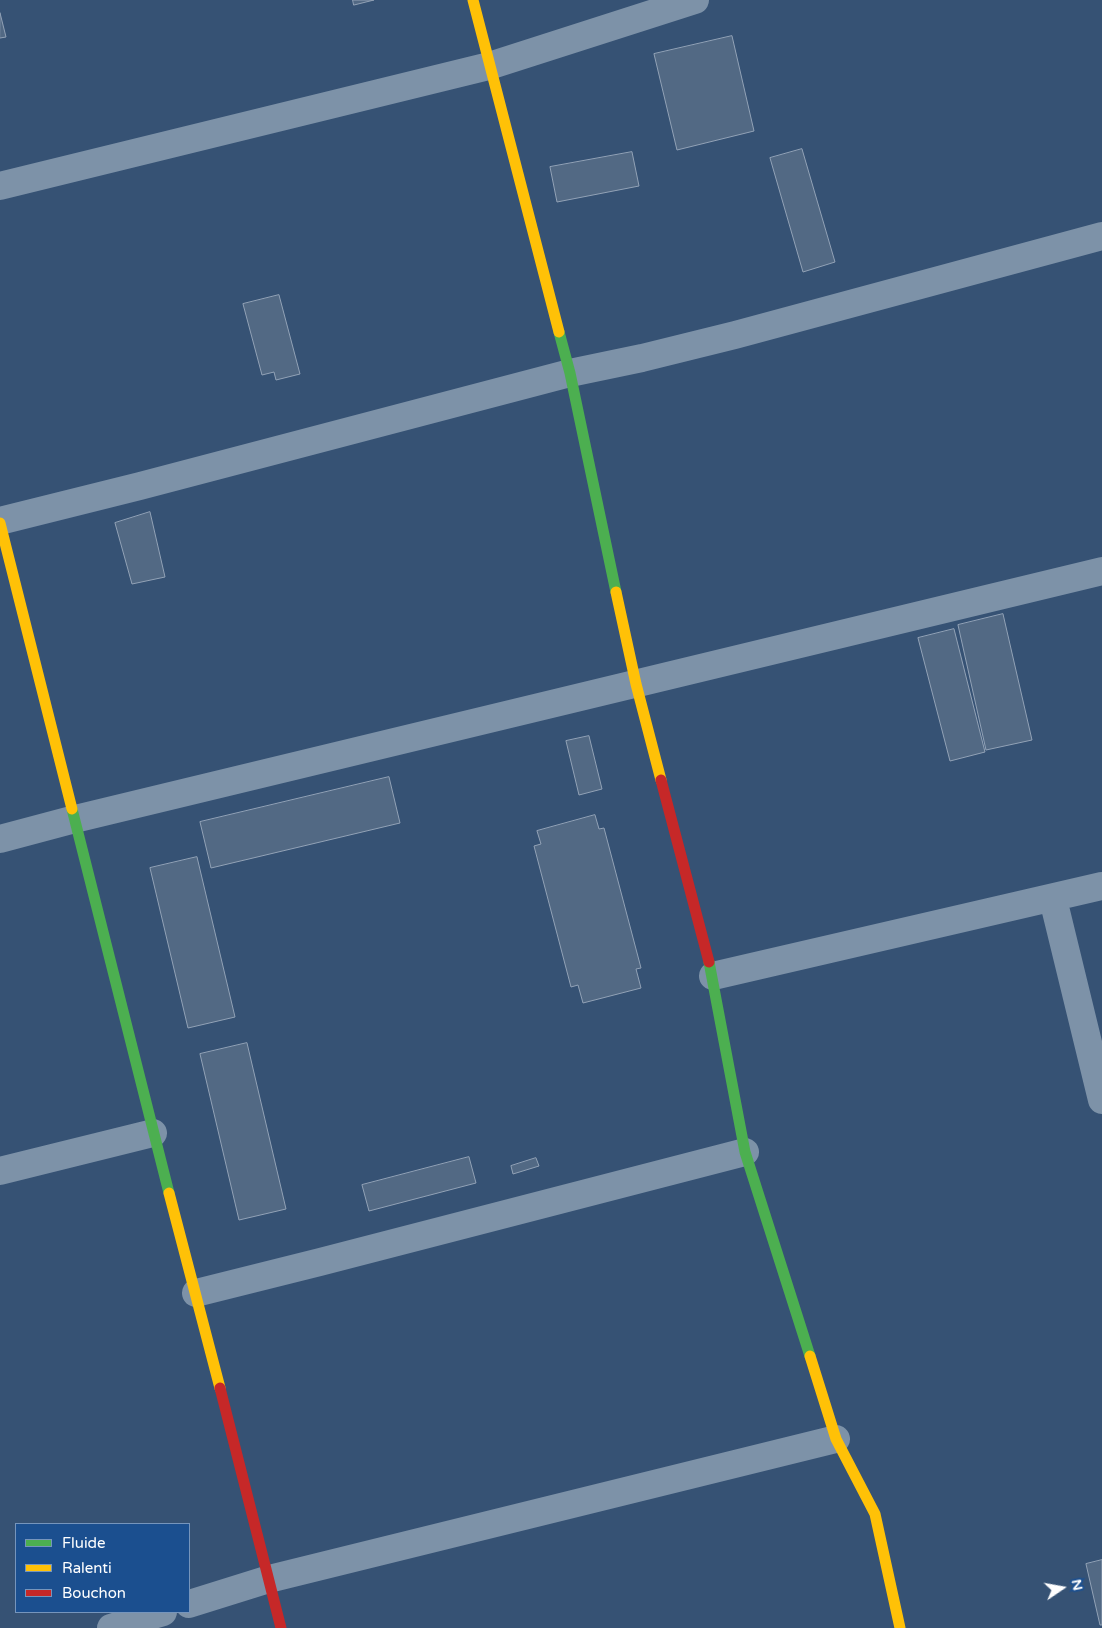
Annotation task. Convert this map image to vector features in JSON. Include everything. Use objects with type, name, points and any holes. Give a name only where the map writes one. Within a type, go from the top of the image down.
[{"type":"street","points":[[473,0],[570,373],[636,684],[714,976],[746,1152],[836,1439],[876,1514],[900,1628]]},
{"type":"street","points":[[0,186],[489,66],[695,0]]},
{"type":"street","points":[[281,1628],[196,1292],[153,1133],[0,522],[570,373],[642,358],[735,335],[1102,236]]},
{"type":"street","points":[[0,839],[75,819],[1102,571]]},
{"type":"street","points":[[714,976],[1102,886]]},
{"type":"street","points":[[1053,898],[1102,1100]]},
{"type":"street","points":[[0,1171],[153,1133]]},
{"type":"street","points":[[196,1292],[320,1262],[746,1152]]},
{"type":"street","points":[[190,1604],[269,1579],[836,1439]]},
{"type":"street","points":[[111,1628],[160,1613]]},
{"type":"building","points":[[353,0],[374,0],[354,5]]},
{"type":"building","points":[[0,13],[6,37],[0,38]]},
{"type":"building","points":[[732,36],[754,131],[677,150],[654,54]]},
{"type":"building","points":[[802,149],[835,262],[803,272],[770,158]]},
{"type":"building","points":[[632,152],[639,186],[557,202],[550,167]]},
{"type":"building","points":[[279,295],[300,374],[276,380],[274,372],[262,375],[243,304]]},
{"type":"building","points":[[150,512],[165,577],[132,584],[115,523]]},
{"type":"building","points":[[1003,614],[1032,740],[986,750],[958,625]]},
{"type":"building","points":[[954,629],[985,752],[950,761],[918,638]]},
{"type":"building","points":[[589,736],[602,789],[579,795],[566,741]]},
{"type":"building","points":[[389,777],[400,823],[211,868],[200,822]]},
{"type":"building","points":[[595,815],[599,829],[604,828],[641,968],[636,969],[641,988],[583,1003],[578,985],[571,987],[534,846],[541,844],[537,831]]},
{"type":"building","points":[[197,857],[235,1017],[188,1028],[150,868]]},
{"type":"building","points":[[247,1043],[286,1209],[239,1220],[200,1054]]},
{"type":"building","points":[[469,1157],[476,1183],[369,1211],[362,1185]]},
{"type":"building","points":[[536,1158],[539,1166],[513,1174],[511,1166]]},
{"type":"building","points":[[1102,1560],[1102,1625],[1100,1625],[1086,1564]]},
{"type":"traffic: fast","points":[[559,332],[570,373],[616,592]]},
{"type":"traffic: fast","points":[[72,809],[169,1193]]},
{"type":"traffic: fast","points":[[709,962],[745,1152],[810,1356]]},
{"type":"traffic: slow","points":[[473,0],[559,332]]},
{"type":"traffic: slow","points":[[0,523],[72,809]]},
{"type":"traffic: slow","points":[[616,592],[636,684],[661,780]]},
{"type":"traffic: slow","points":[[169,1193],[220,1388]]},
{"type":"traffic: slow","points":[[810,1356],[836,1439],[875,1514],[900,1628]]},
{"type":"traffic: jam","points":[[661,780],[709,962]]},
{"type":"traffic: jam","points":[[220,1388],[281,1628]]}]
